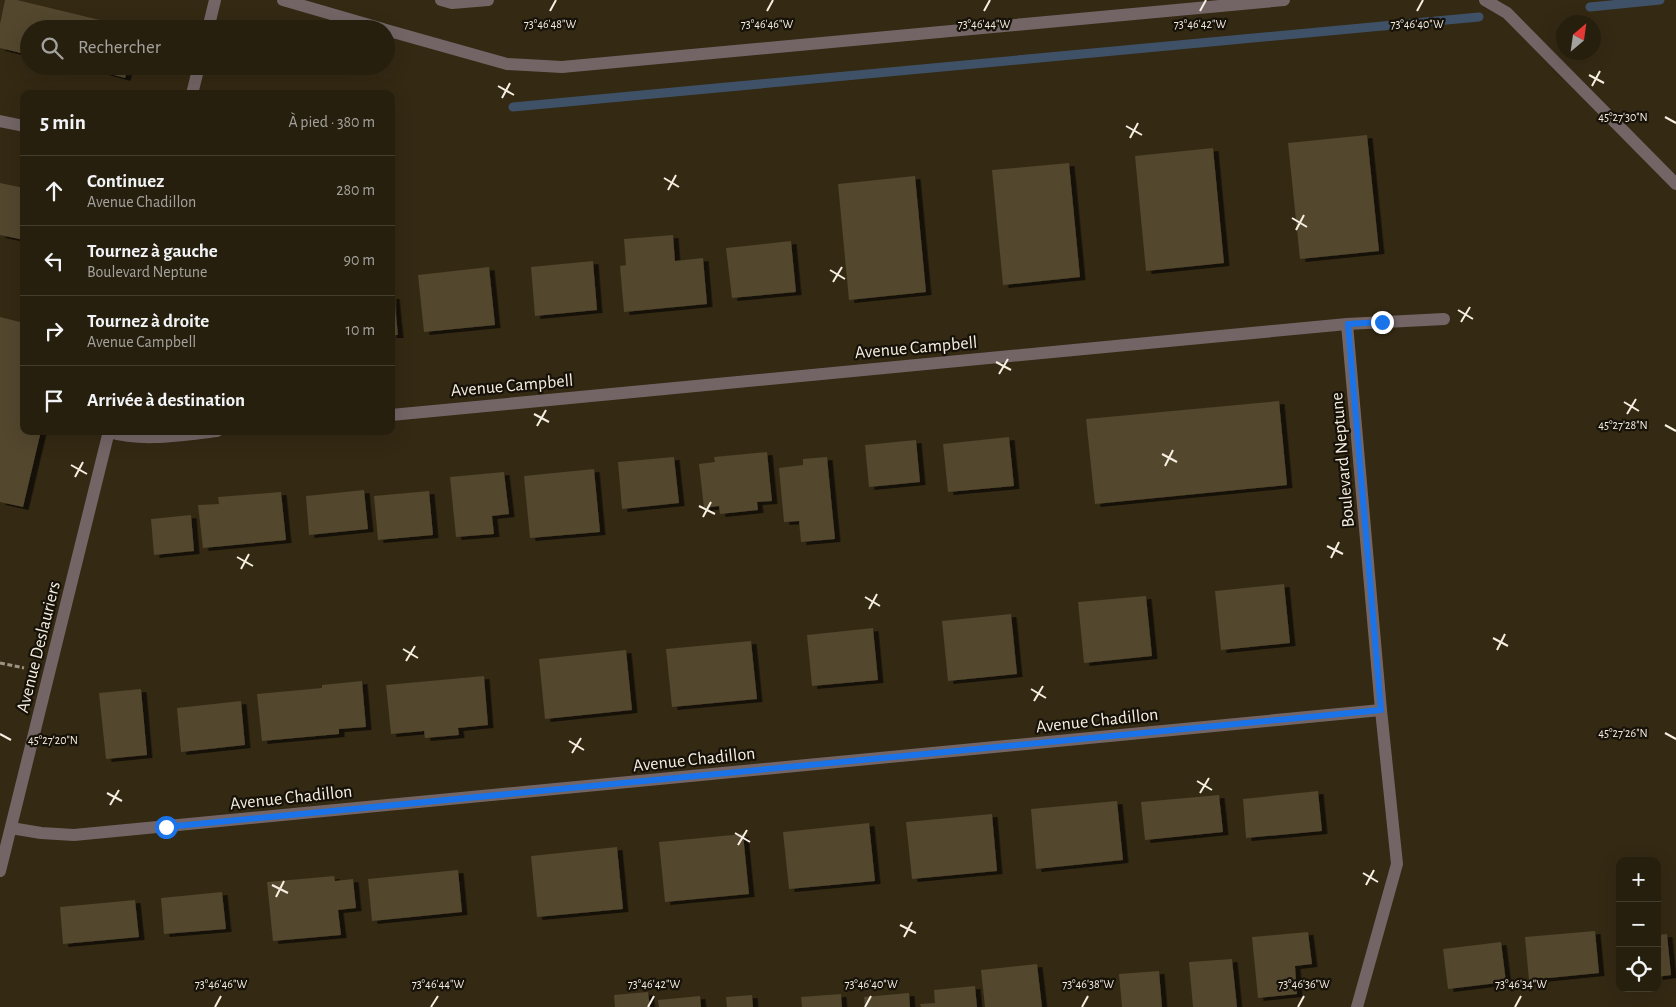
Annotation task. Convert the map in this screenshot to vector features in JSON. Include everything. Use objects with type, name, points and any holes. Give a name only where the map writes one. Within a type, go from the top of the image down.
[{"type":"street","points":[[210,20],[215,0]]},
{"type":"street","points":[[282,0],[352,20]]},
{"type":"street","points":[[441,0],[452,3],[488,0]]},
{"type":"street","points":[[395,33],[507,64],[562,67],[1284,0]]},
{"type":"street","points":[[1485,0],[1507,13],[1676,184]]},
{"type":"street","points":[[193,90],[197,75]]},
{"type":"street","points":[[0,121],[20,125]]},
{"type":"street","name":"Avenue Campbell","points":[[395,415],[1348,324],[1444,319]]},
{"type":"street","name":"Boulevard Neptune","points":[[1348,324],[1396,864],[1357,1007]]},
{"type":"street","name":"Avenue Deslauriers","points":[[0,871],[108,435]]},
{"type":"street","points":[[119,435],[164,435]]},
{"type":"street","name":"Avenue Chadillon","points":[[11,828],[40,833],[74,835],[1381,710]]},
{"type":"path","points":[[0,663],[24,668]]},
{"type":"building","points":[[5,0],[17,0],[100,20],[20,20],[20,53],[0,48],[0,24]]},
{"type":"building","points":[[114,75],[126,75],[125,78]]},
{"type":"building","points":[[1367,135],[1379,251],[1300,259],[1288,143]]},
{"type":"building","points":[[1213,148],[1224,263],[1146,271],[1135,156]]},
{"type":"building","points":[[1069,163],[1080,277],[1003,285],[992,170]]},
{"type":"building","points":[[915,176],[926,292],[849,300],[838,184]]},
{"type":"building","points":[[0,183],[20,187],[20,239],[0,235]]},
{"type":"building","points":[[673,235],[675,261],[703,258],[707,304],[624,312],[620,266],[626,265],[624,239]]},
{"type":"building","points":[[791,241],[796,292],[732,298],[726,248]]},
{"type":"building","points":[[593,261],[597,310],[535,316],[531,267]]},
{"type":"building","points":[[489,267],[495,325],[424,332],[418,275]]},
{"type":"building","points":[[395,306],[398,335],[395,335]]},
{"type":"building","points":[[0,317],[20,322],[20,435],[40,435],[23,507],[0,502]]},
{"type":"building","points":[[1279,401],[1287,485],[1095,504],[1086,419]]},
{"type":"building","points":[[1009,437],[1014,486],[948,492],[943,444]]},
{"type":"building","points":[[916,440],[920,482],[869,487],[865,445]]},
{"type":"building","points":[[767,452],[772,501],[757,502],[758,510],[720,514],[719,506],[704,508],[699,464],[715,462],[714,457]]},
{"type":"building","points":[[674,457],[679,503],[622,509],[618,462]]},
{"type":"building","points":[[827,457],[835,539],[801,542],[799,521],[784,522],[779,468],[803,465],[803,459]]},
{"type":"building","points":[[594,469],[600,532],[530,538],[524,476]]},
{"type":"building","points":[[504,472],[509,514],[492,516],[494,534],[456,537],[450,477]]},
{"type":"building","points":[[364,490],[368,529],[309,535],[306,496]]},
{"type":"building","points":[[429,491],[433,535],[378,540],[374,496]]},
{"type":"building","points":[[281,492],[286,540],[203,548],[198,505],[219,504],[218,497]]},
{"type":"building","points":[[191,515],[194,551],[154,555],[151,519]]},
{"type":"building","points":[[1284,584],[1290,643],[1221,650],[1215,591]]},
{"type":"building","points":[[1146,596],[1152,656],[1084,663],[1078,602]]},
{"type":"building","points":[[1011,614],[1017,674],[948,681],[942,621]]},
{"type":"building","points":[[873,628],[878,680],[812,686],[807,635]]},
{"type":"building","points":[[751,641],[757,699],[672,707],[666,649]]},
{"type":"building","points":[[626,650],[632,710],[545,719],[539,659]]},
{"type":"building","points":[[484,676],[488,725],[458,728],[459,735],[425,738],[424,731],[391,734],[386,685]]},
{"type":"building","points":[[362,681],[366,727],[339,729],[339,734],[262,741],[257,694],[322,688],[322,685]]},
{"type":"building","points":[[141,689],[147,755],[106,759],[99,693]]},
{"type":"building","points":[[241,701],[245,745],[181,752],[177,708]]},
{"type":"building","points":[[1318,791],[1322,831],[1246,838],[1243,799]]},
{"type":"building","points":[[1219,795],[1223,832],[1145,840],[1141,802]]},
{"type":"building","points":[[1117,801],[1123,860],[1036,869],[1031,809]]},
{"type":"building","points":[[992,814],[997,871],[912,879],[906,822]]},
{"type":"building","points":[[869,823],[875,881],[789,889],[783,832]]},
{"type":"building","points":[[743,834],[749,894],[665,902],[659,842]]},
{"type":"building","points":[[617,847],[623,909],[537,917],[531,856]]},
{"type":"building","points":[[458,870],[462,912],[372,921],[368,879]]},
{"type":"building","points":[[334,876],[335,881],[353,879],[356,908],[338,910],[341,935],[273,941],[267,882]]},
{"type":"building","points":[[222,892],[226,929],[164,934],[161,898]]},
{"type":"building","points":[[135,900],[139,937],[63,944],[60,907]]},
{"type":"building","points":[[1595,931],[1599,973],[1529,980],[1525,937]]},
{"type":"building","points":[[1308,932],[1312,964],[1295,966],[1297,994],[1258,998],[1252,937]]},
{"type":"building","points":[[1667,934],[1671,975],[1661,976],[1661,947],[1661,935]]},
{"type":"building","points":[[1501,942],[1506,982],[1448,989],[1443,949]]},
{"type":"building","points":[[1232,959],[1237,1007],[1193,1007],[1189,962]]},
{"type":"building","points":[[1037,964],[1042,1007],[985,1007],[981,970]]},
{"type":"building","points":[[1159,971],[1162,1007],[1122,1007],[1119,974]]},
{"type":"building","points":[[975,986],[977,1007],[921,1007],[920,1004],[935,1003],[934,990]]},
{"type":"building","points":[[648,992],[650,1007],[615,1007],[614,995]]},
{"type":"building","points":[[909,993],[910,1007],[865,1007],[864,997]]},
{"type":"building","points":[[841,994],[842,1007],[802,1007],[801,997]]},
{"type":"building","points":[[752,995],[753,1007],[727,1007],[726,997]]},
{"type":"building","points":[[700,996],[701,1007],[659,1007],[658,1000]]},
{"type":"waterway","points":[[1590,7],[1660,0]]},
{"type":"waterway","points":[[513,107],[1479,17]]},
{"type":"route","points":[[166,827],[1381,710],[1348,324],[1382,322]]}]
